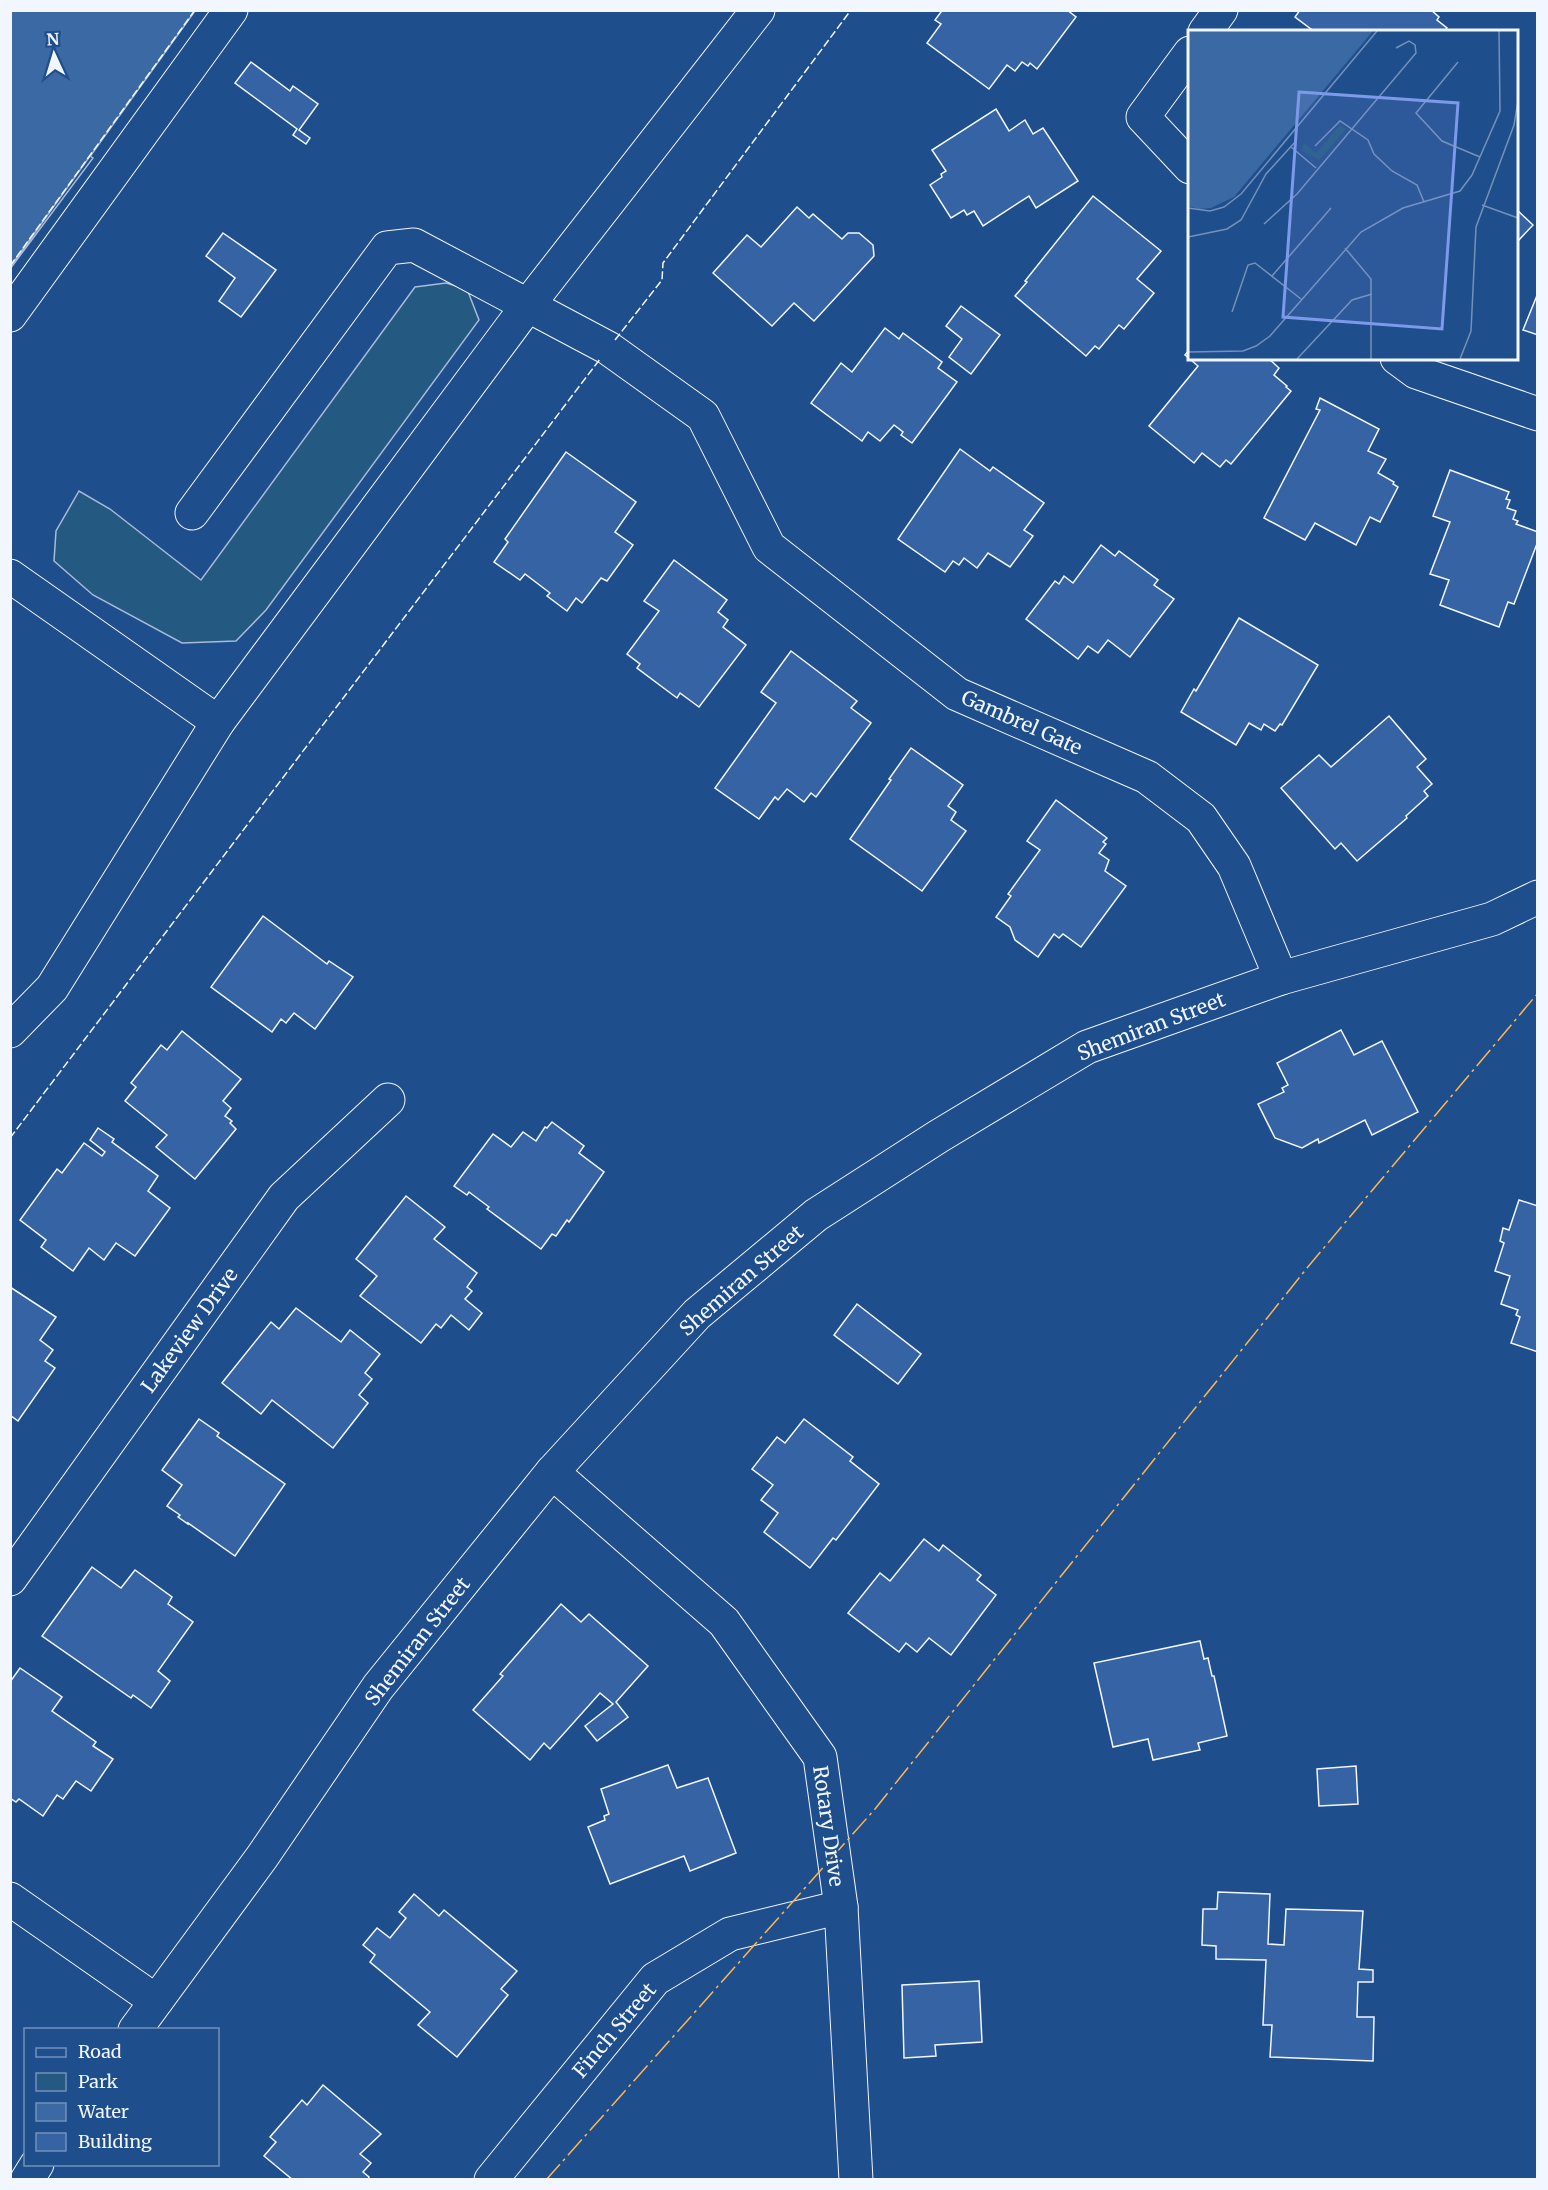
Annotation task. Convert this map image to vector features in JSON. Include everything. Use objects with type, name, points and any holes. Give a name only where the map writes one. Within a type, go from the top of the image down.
[{"type":"street","points":[[10,315],[231,10]]},
{"type":"street","points":[[10,1031],[52,988],[218,722],[528,305],[758,10]]},
{"type":"street","points":[[1207,30],[1221,10]]},
{"type":"street","points":[[1188,56],[1143,117],[1188,165]]},
{"type":"street","points":[[192,513],[387,248],[414,245],[528,305]]},
{"type":"street","name":"Gambrel Gate","points":[[528,305],[608,348],[703,416],[769,547],[957,694],[1147,777],[1201,818],[1234,866],[1281,978]]},
{"type":"street","points":[[1400,360],[1416,372],[1538,414]]},
{"type":"street","points":[[10,576],[218,722]]},
{"type":"street","name":"Shemiran Street","points":[[136,2028],[262,1857],[378,1687],[552,1472],[697,1314],[816,1215],[939,1136],[1087,1047],[1281,978],[1492,919],[1538,897]]},
{"type":"street","name":"Lakeview Drive","points":[[10,1579],[284,1197],[388,1100]]},
{"type":"street","name":"Rotary Drive","points":[[552,1472],[724,1622],[820,1757],[840,1907],[856,2180]]},
{"type":"street","points":[[10,1899],[156,2001]]},
{"type":"street","name":"Finch Street","points":[[491,2180],[655,1979],[730,1934],[840,1907]]},
{"type":"street","points":[[27,2180],[36,2166]]},
{"type":"green space","points":[[446,283],[467,289],[479,320],[266,610],[236,641],[182,643],[93,595],[54,561],[56,531],[79,491],[110,509],[201,580],[415,287]]},
{"type":"water","points":[[11,11],[195,11],[11,266]]},
{"type":"pier","points":[[90,156],[93,158],[10,269],[11,266]]},
{"type":"building","points":[[939,10],[1067,10],[1076,17],[1037,69],[1030,63],[1028,66],[1022,62],[1015,71],[1007,65],[989,89],[927,43],[941,24],[935,20],[941,12]]},
{"type":"building","points":[[1300,10],[1431,10],[1439,17],[1437,20],[1447,28],[1446,30],[1312,30],[1295,17]]},
{"type":"building","points":[[251,62],[290,91],[293,86],[318,104],[299,130],[310,138],[306,144],[293,135],[297,129],[235,83]]},
{"type":"building","points":[[996,109],[1009,131],[1025,120],[1033,134],[1043,128],[1078,181],[1036,208],[1029,196],[983,226],[974,211],[967,215],[964,210],[951,218],[930,185],[942,177],[941,174],[946,171],[932,150]]},
{"type":"building","points":[[1093,196],[1161,251],[1137,279],[1154,293],[1124,329],[1119,325],[1099,349],[1095,346],[1086,356],[1015,296]]},
{"type":"building","points":[[797,207],[809,218],[813,214],[842,239],[848,233],[859,233],[873,245],[874,256],[814,321],[794,303],[772,326],[713,273],[747,235],[761,247]]},
{"type":"building","points":[[1518,211],[1533,225],[1518,241]]},
{"type":"building","points":[[223,233],[276,270],[241,317],[219,301],[235,278],[206,256]]},
{"type":"building","points":[[1538,293],[1538,335],[1523,330]]},
{"type":"building","points":[[961,306],[1000,335],[971,374],[949,357],[962,339],[946,326]]},
{"type":"building","points":[[885,328],[899,339],[903,333],[942,362],[938,368],[957,382],[912,443],[901,435],[903,432],[894,425],[880,441],[868,432],[862,441],[811,403],[841,363],[852,372]]},
{"type":"building","points":[[1191,360],[1270,360],[1279,368],[1274,375],[1291,391],[1231,464],[1226,460],[1220,467],[1202,453],[1194,463],[1149,426],[1198,366]]},
{"type":"building","points":[[1320,398],[1379,429],[1368,451],[1386,459],[1378,473],[1394,482],[1393,484],[1398,487],[1380,522],[1370,517],[1356,545],[1315,523],[1305,540],[1264,518],[1320,410],[1316,409]]},
{"type":"building","points":[[960,449],[990,471],[993,467],[1044,503],[1024,530],[1033,536],[1010,567],[988,553],[977,568],[964,558],[959,565],[953,561],[945,572],[898,539]]},
{"type":"building","points":[[566,452],[636,502],[615,532],[633,545],[607,581],[601,578],[582,603],[576,598],[567,611],[547,596],[550,593],[525,574],[520,580],[494,562],[508,542],[505,539]]},
{"type":"building","points":[[1450,470],[1509,492],[1506,499],[1510,500],[1507,508],[1516,511],[1513,519],[1518,521],[1516,524],[1538,532],[1538,541],[1514,604],[1508,602],[1499,627],[1440,605],[1449,580],[1430,574],[1450,522],[1433,516]]},
{"type":"building","points":[[1101,545],[1115,556],[1119,551],[1158,580],[1154,585],[1174,599],[1130,657],[1108,640],[1098,653],[1088,646],[1078,659],[1026,619],[1055,581],[1059,584],[1064,576],[1073,583]]},
{"type":"building","points":[[674,560],[727,600],[718,612],[728,620],[723,627],[746,645],[699,707],[680,693],[677,698],[637,668],[640,664],[627,654],[659,611],[644,601]]},
{"type":"building","points":[[1239,618],[1318,665],[1282,725],[1280,724],[1275,731],[1264,724],[1261,730],[1249,723],[1236,745],[1181,712]]},
{"type":"building","points":[[791,651],[857,701],[851,708],[871,723],[816,797],[811,793],[804,802],[787,789],[778,800],[775,797],[759,819],[715,788],[776,703],[761,692]]},
{"type":"building","points":[[1389,716],[1426,759],[1417,767],[1432,784],[1424,791],[1428,796],[1406,816],[1407,818],[1357,861],[1341,843],[1335,849],[1281,788],[1319,755],[1331,767]]},
{"type":"building","points":[[911,748],[963,785],[948,806],[956,812],[951,820],[966,831],[922,891],[850,839]]},
{"type":"building","points":[[1056,800],[1107,838],[1103,842],[1106,844],[1099,853],[1109,860],[1105,871],[1126,886],[1081,947],[1063,934],[1059,938],[1054,934],[1038,957],[1015,940],[1010,927],[996,917],[1011,896],[1008,894],[1040,850],[1027,841]]},
{"type":"building","points":[[263,916],[327,964],[329,961],[353,977],[315,1029],[294,1013],[286,1023],[281,1019],[272,1032],[211,987]]},
{"type":"building","points":[[1341,1030],[1354,1055],[1382,1041],[1418,1112],[1372,1135],[1365,1120],[1319,1143],[1318,1139],[1302,1148],[1275,1138],[1258,1104],[1284,1092],[1282,1088],[1288,1085],[1277,1063]]},
{"type":"building","points":[[182,1031],[241,1079],[223,1101],[231,1108],[225,1116],[232,1121],[230,1123],[236,1129],[195,1179],[156,1147],[167,1135],[125,1101],[136,1087],[131,1083],[161,1045],[167,1050]]},
{"type":"building","points":[[552,1122],[584,1146],[579,1153],[604,1172],[569,1222],[567,1220],[556,1236],[552,1234],[541,1249],[487,1209],[489,1207],[469,1192],[467,1195],[454,1186],[493,1134],[511,1147],[523,1132],[536,1141],[545,1127],[547,1128]]},
{"type":"building","points":[[98,1128],[114,1139],[112,1142],[158,1176],[148,1191],[170,1208],[135,1256],[116,1243],[104,1260],[89,1248],[73,1271],[41,1247],[46,1240],[20,1220],[57,1169],[62,1173],[84,1143],[102,1156],[105,1152],[90,1140]]},
{"type":"building","points":[[406,1196],[445,1227],[434,1239],[477,1273],[467,1287],[472,1291],[465,1299],[482,1313],[469,1330],[451,1315],[441,1328],[436,1324],[421,1343],[360,1296],[377,1276],[356,1259]]},
{"type":"building","points":[[1519,1200],[1538,1206],[1538,1352],[1511,1343],[1520,1317],[1516,1315],[1518,1310],[1501,1304],[1510,1276],[1495,1271],[1504,1243],[1500,1241],[1503,1228],[1509,1230]]},
{"type":"building","points":[[10,1287],[56,1317],[40,1340],[53,1350],[45,1361],[55,1368],[18,1421],[10,1415]]},
{"type":"building","points":[[857,1304],[921,1354],[898,1384],[834,1335]]},
{"type":"building","points":[[296,1308],[341,1342],[350,1330],[380,1354],[365,1373],[372,1379],[359,1395],[368,1403],[333,1448],[272,1400],[261,1414],[222,1383],[271,1322],[279,1329]]},
{"type":"building","points":[[199,1419],[219,1433],[217,1436],[285,1484],[235,1556],[178,1517],[180,1515],[167,1506],[182,1485],[162,1470]]},
{"type":"building","points":[[804,1419],[853,1457],[850,1461],[879,1484],[836,1540],[833,1538],[810,1568],[764,1532],[778,1513],[761,1500],[773,1485],[752,1469],[777,1437],[785,1443]]},
{"type":"building","points":[[924,1539],[939,1551],[943,1545],[981,1575],[977,1580],[996,1595],[951,1655],[929,1638],[917,1652],[906,1643],[899,1652],[848,1613],[880,1573],[890,1581]]},
{"type":"building","points":[[92,1567],[121,1588],[135,1570],[172,1597],[168,1604],[193,1622],[158,1671],[170,1681],[151,1708],[133,1695],[131,1698],[42,1636]]},
{"type":"building","points":[[561,1604],[581,1622],[589,1614],[648,1666],[616,1702],[628,1717],[597,1741],[585,1726],[613,1704],[600,1693],[550,1749],[544,1743],[530,1760],[473,1710],[503,1676],[500,1674]]},
{"type":"building","points":[[1200,1641],[1204,1659],[1208,1658],[1212,1676],[1214,1676],[1227,1736],[1198,1743],[1200,1750],[1153,1760],[1148,1739],[1113,1747],[1094,1663]]},
{"type":"building","points":[[20,1668],[62,1697],[52,1711],[96,1742],[93,1746],[113,1759],[91,1791],[76,1781],[63,1799],[57,1795],[43,1816],[19,1799],[16,1802],[10,1798],[10,1682]]},
{"type":"building","points":[[668,1765],[677,1788],[708,1778],[736,1853],[690,1871],[684,1856],[610,1884],[588,1827],[605,1820],[604,1816],[609,1814],[601,1789]]},
{"type":"building","points":[[1356,1766],[1358,1804],[1319,1806],[1317,1769]]},
{"type":"building","points":[[1218,1892],[1270,1894],[1268,1944],[1284,1945],[1286,1909],[1363,1911],[1359,1969],[1373,1970],[1373,1982],[1358,1982],[1357,2017],[1374,2017],[1373,2061],[1270,2057],[1272,2025],[1263,2025],[1266,1960],[1216,1959],[1216,1946],[1202,1945],[1203,1909],[1217,1909]]},
{"type":"building","points":[[414,1894],[439,1916],[444,1910],[517,1971],[501,1989],[508,1995],[457,2057],[418,2025],[430,2012],[370,1962],[375,1955],[363,1945],[377,1928],[390,1938],[406,1918],[399,1912]]},
{"type":"building","points":[[979,1981],[982,2042],[935,2045],[936,2056],[904,2058],[902,1985]]},
{"type":"building","points":[[323,2085],[381,2134],[360,2154],[371,2163],[363,2172],[369,2177],[368,2180],[293,2180],[264,2156],[276,2142],[270,2137],[302,2100],[307,2105]]},
{"type":"fence","points":[[10,266],[195,10]]},
{"type":"fence","points":[[615,340],[662,280],[663,263],[851,10]]},
{"type":"fence","points":[[10,1138],[600,359]]},
{"type":"power","points":[[546,2180],[875,1809],[1307,1268],[1538,993]]}]
